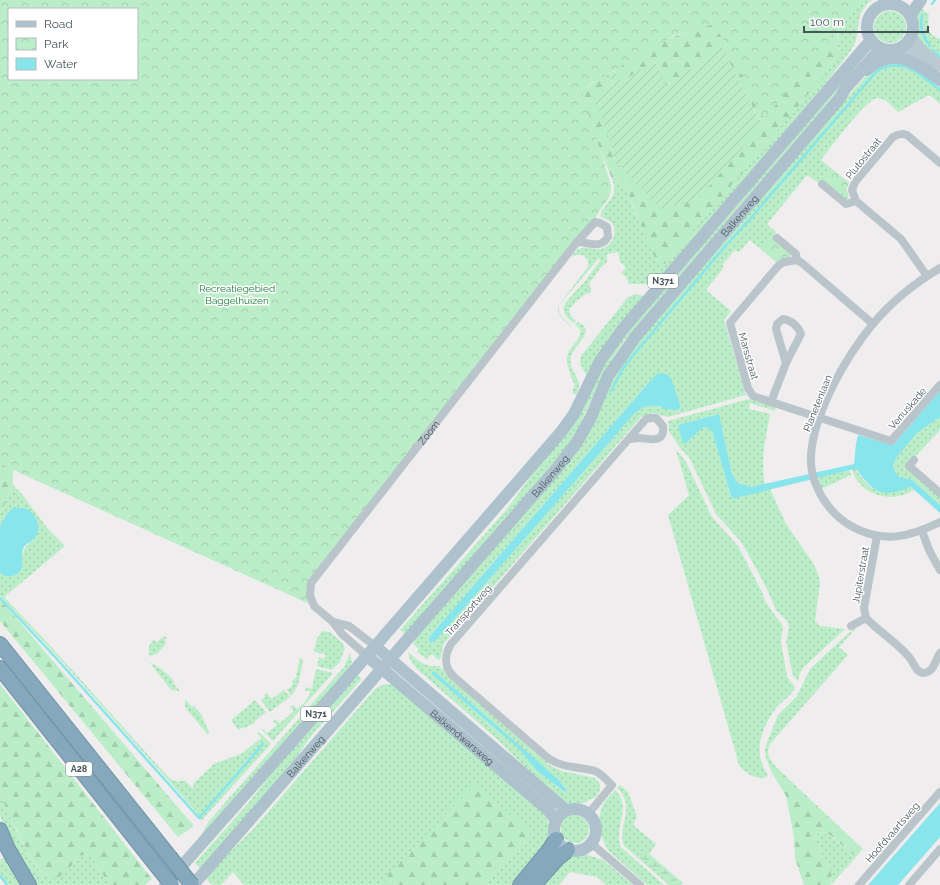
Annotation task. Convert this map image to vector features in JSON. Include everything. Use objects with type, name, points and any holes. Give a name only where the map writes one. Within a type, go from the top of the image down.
[{"type":"highway","name":"A28","points":[[0,644],[192,885]]},
{"type":"highway","name":"A28","points":[[0,668],[172,885]]},
{"type":"highway","points":[[0,830],[8,849],[29,885]]},
{"type":"highway","points":[[520,885],[549,850],[556,839]]},
{"type":"highway","points":[[534,885],[558,858],[568,850]]},
{"type":"main road","name":"Balkenweg","points":[[820,98],[856,49],[860,41],[860,23],[863,14],[870,5],[878,0]]},
{"type":"main road","points":[[911,16],[921,0]]},
{"type":"main road","points":[[902,2],[911,16],[914,29],[912,37],[903,47],[896,50],[888,51],[880,48],[871,40],[867,32],[867,22],[871,14],[878,7],[902,2]]},
{"type":"main road","name":"Balkenweg","points":[[165,885],[561,432],[574,414],[600,361],[622,330],[871,40]]},
{"type":"main road","name":"Balkenweg","points":[[192,885],[568,454],[584,430],[608,376],[636,336],[840,98],[845,89],[880,48]]},
{"type":"main road","points":[[840,98],[848,92],[870,68],[880,61],[892,58],[904,58],[914,62],[940,80]]},
{"type":"main road","name":"Zoom","points":[[371,651],[390,659]]},
{"type":"main road","name":"Balkendwarsweg","points":[[371,651],[382,668],[548,810],[556,820]]},
{"type":"main road","name":"Balkendwarsweg","points":[[390,659],[566,810]]},
{"type":"main road","points":[[578,808],[589,813],[594,817],[597,831],[592,844],[580,850],[568,850],[559,844],[556,839],[554,829],[556,820],[566,810],[578,808]]},
{"type":"street","points":[[912,37],[919,47],[940,66]]},
{"type":"street","points":[[903,47],[940,75]]},
{"type":"street","name":"Plutostraat","points":[[856,201],[852,190],[855,182],[893,137],[903,134],[907,135],[940,163]]},
{"type":"street","points":[[822,184],[846,204],[856,201],[901,239],[927,276]]},
{"type":"street","points":[[777,238],[796,254],[797,260],[872,324]]},
{"type":"street","name":"Zoom","points":[[371,651],[342,634],[333,622],[314,606],[310,595],[311,583],[577,242]]},
{"type":"street","name":"Marsstraat","points":[[797,260],[784,262],[778,266],[730,323],[749,392],[753,396],[820,418]]},
{"type":"street","name":"Planetenlaan","points":[[940,268],[927,276],[903,295],[872,324],[846,362],[831,390],[814,437],[811,455],[818,490],[825,501],[840,518],[853,527],[877,536],[900,536],[911,535],[940,522]]},
{"type":"street","points":[[771,402],[786,363],[801,334],[799,329],[789,320],[783,319],[777,324],[776,329],[786,363]]},
{"type":"street","name":"Venuskade","points":[[820,418],[891,441],[940,385]]},
{"type":"street","name":"Transportweg","points":[[589,813],[612,785],[596,772],[564,767],[548,758],[453,676],[447,667],[446,656],[452,644],[629,439]]},
{"type":"street","points":[[914,460],[909,466],[940,493]]},
{"type":"street","points":[[922,531],[929,550],[940,570]]},
{"type":"street","name":"Jupiterstraat","points":[[877,536],[864,608],[866,618],[908,656],[916,669],[920,672],[928,672],[940,653]]},
{"type":"street","name":"Jupiterstraat","points":[[851,626],[866,618]]},
{"type":"street","name":"Zoom","points":[[333,622],[349,626],[371,651]]},
{"type":"street","name":"Hoofdvaartsweg","points":[[859,885],[940,792]]},
{"type":"street","points":[[592,844],[640,885]]},
{"type":"street","points":[[909,885],[940,849]]},
{"type":"green space","name":"Recreatiegebied Baggelhuizen","points":[[0,0],[861,0],[764,119],[714,24],[673,36],[589,85],[583,95],[611,185],[609,197],[597,214],[595,222],[311,583],[314,606],[0,464]]},
{"type":"green space","points":[[846,0],[872,0],[862,12],[857,36],[852,49],[832,75],[658,280],[649,284],[629,284],[626,277],[621,273],[626,267],[620,262],[618,252],[607,254],[607,262],[590,281],[589,285],[591,292],[588,294],[587,293],[575,302],[569,309],[570,315],[576,321],[574,323],[568,318],[564,311],[564,306],[600,261],[599,258],[559,305],[559,312],[558,306],[588,267],[587,260],[584,256],[578,255],[572,257],[577,250],[586,247],[597,249],[604,248],[613,238],[615,230],[614,226],[611,222],[600,216],[614,192],[613,181],[622,182],[648,242],[658,261],[840,49],[839,30]]},
{"type":"green space","points":[[922,9],[929,15],[929,30],[933,36],[940,39],[940,63],[928,52],[915,33],[914,17],[916,18]]},
{"type":"green space","points":[[887,11],[893,11],[902,15],[906,27],[902,39],[893,43],[887,43],[878,39],[874,30],[874,24],[878,15]]},
{"type":"green space","points":[[712,23],[840,25],[838,34],[840,51],[836,61],[665,264],[658,261],[653,254],[622,182],[613,181],[586,110],[584,93],[591,85],[608,74],[614,86],[612,146],[615,162],[762,125],[722,48],[667,86],[620,82],[614,71],[619,66],[665,40]]},
{"type":"green space","points":[[722,47],[762,125],[698,199],[660,209],[615,162],[612,146],[594,100],[614,86],[608,74],[614,71],[621,82],[654,61],[667,86]]},
{"type":"green space","points":[[856,61],[861,64],[624,341],[604,372],[577,431],[557,460],[406,635],[400,630],[506,510],[532,475],[611,351]]},
{"type":"green space","points":[[903,62],[940,84],[940,104],[931,96],[927,96],[898,112],[884,100],[878,98],[873,100],[858,114],[821,160],[849,183],[846,189],[849,196],[846,201],[807,175],[767,224],[776,232],[773,238],[791,256],[776,262],[750,240],[739,252],[735,250],[722,265],[724,267],[706,290],[731,311],[724,320],[746,395],[668,417],[653,413],[641,417],[445,642],[441,658],[438,660],[432,654],[427,659],[417,652],[419,649],[413,644],[415,641],[413,640],[565,465],[627,353],[864,78],[873,69],[881,65]],"holes":[[[651,380],[681,408],[671,410],[650,406],[635,413],[433,643],[429,638],[430,636]]]},
{"type":"green space","points":[[831,168],[849,183],[840,195],[822,180]]},
{"type":"green space","points":[[773,238],[791,256],[776,262],[762,249]]},
{"type":"green space","points":[[635,294],[644,296],[586,375],[580,363],[581,356],[628,297]]},
{"type":"green space","points":[[559,312],[572,326],[564,321],[560,315]]},
{"type":"green space","points":[[577,322],[583,325],[586,329],[583,338],[571,357],[572,369],[579,383],[577,395],[572,393],[575,384],[571,378],[567,358],[569,351],[578,339],[580,333],[580,329],[575,324]]},
{"type":"green space","points":[[749,399],[776,407],[775,411],[750,403],[749,409],[770,414],[763,458],[765,485],[746,486],[742,485],[735,479],[732,474],[719,414],[678,425],[682,441],[688,442],[704,427],[708,427],[712,431],[732,499],[770,489],[786,524],[813,563],[818,574],[820,583],[815,621],[820,626],[845,629],[804,667],[800,673],[798,681],[793,676],[786,642],[789,627],[787,621],[776,610],[766,587],[742,543],[716,514],[689,457],[680,448],[669,431],[668,421]]},
{"type":"green space","points":[[940,417],[940,430],[914,458],[905,465],[940,497],[940,505],[911,479],[902,478],[897,475],[893,464],[917,433]]},
{"type":"green space","points":[[676,450],[685,460],[712,517],[738,546],[761,590],[766,603],[783,626],[781,642],[787,677],[795,687],[787,698],[773,712],[761,737],[759,750],[760,756],[768,776],[764,778],[752,776],[739,765],[668,515],[689,495]]},
{"type":"green space","points":[[0,463],[13,468],[13,485],[0,514]]},
{"type":"green space","points":[[852,469],[855,469],[867,484],[876,490],[887,492],[910,487],[914,490],[906,494],[896,496],[887,497],[878,495],[862,486]]},
{"type":"green space","points":[[849,470],[851,475],[821,489],[818,477]]},
{"type":"green space","points":[[13,485],[21,493],[48,529],[65,546],[4,597],[46,641],[167,776],[175,781],[185,780],[192,788],[194,786],[193,784],[212,766],[211,765],[241,754],[261,738],[257,733],[259,732],[271,744],[201,821],[197,813],[169,781],[59,658],[0,596],[0,573],[3,575],[22,566],[24,549],[36,536],[6,515],[0,526],[0,514]]},
{"type":"green space","points":[[0,599],[194,826],[178,837],[0,621]]},
{"type":"green space","points":[[861,623],[839,647],[848,655],[770,744],[768,752],[769,758],[779,770],[772,773],[765,751],[778,715],[797,696],[810,669]]},
{"type":"green space","points":[[322,631],[330,632],[344,644],[343,646],[345,648],[340,662],[332,670],[317,666],[319,657],[323,659],[326,656],[323,653],[320,654],[314,651],[317,639]]},
{"type":"green space","points":[[165,636],[167,638],[165,639],[166,644],[157,654],[150,656],[150,645],[154,640],[156,642]]},
{"type":"green space","points":[[408,652],[426,665],[440,666],[441,669],[444,668],[451,679],[551,766],[562,771],[595,778],[600,784],[600,790],[596,797],[583,803],[567,804],[553,795],[498,740],[417,669],[410,660]],"holes":[[[433,675],[559,780],[567,791],[565,792],[536,770],[519,749]]]},
{"type":"green space","points":[[350,653],[352,662],[348,671],[199,839],[209,821],[344,667]]},
{"type":"green space","points":[[299,658],[303,659],[301,674],[296,688],[291,696],[287,690],[293,685],[292,681],[296,678]]},
{"type":"green space","points":[[150,663],[166,673],[174,681],[173,683],[180,691],[171,690]]},
{"type":"green space","points":[[316,669],[333,673],[273,741],[261,729],[267,733],[277,725],[273,721],[275,719],[280,723],[294,711],[290,707],[293,705],[297,709],[304,703],[311,692],[305,690],[306,687],[312,689]]},
{"type":"green space","points":[[357,674],[362,679],[312,735],[286,772],[200,869],[195,863],[251,800],[275,768]]},
{"type":"green space","points":[[0,684],[152,879],[145,885],[110,885],[89,854],[78,856],[68,871],[57,878],[43,877],[27,851],[7,811],[3,799],[0,785]]},
{"type":"green space","points":[[387,684],[394,685],[540,808],[548,821],[550,830],[548,840],[540,852],[511,885],[482,885],[531,833],[386,881],[386,885],[244,885],[233,872],[221,885],[212,885],[206,878],[255,827],[376,688]]},
{"type":"green space","points":[[284,690],[290,697],[270,712],[261,700],[265,697],[264,695],[267,693],[272,699]]},
{"type":"green space","points":[[185,699],[201,714],[209,732],[208,735],[185,707]]},
{"type":"green space","points":[[255,700],[266,712],[255,721],[254,724],[238,730],[231,720]]},
{"type":"green space","points":[[779,770],[863,849],[856,857],[830,835],[821,832],[816,835],[814,841],[832,874],[830,885],[804,885],[795,858],[794,837],[786,796],[772,773]]},
{"type":"green space","points":[[476,783],[531,833],[482,885],[386,885],[389,873]]},
{"type":"green space","points":[[0,785],[12,821],[30,856],[43,877],[68,871],[78,856],[89,854],[110,885],[37,885],[20,860],[5,831],[0,813]]},
{"type":"green space","points":[[620,785],[628,792],[637,817],[633,825],[656,844],[649,854],[683,883],[681,885],[669,885],[624,846],[622,831],[626,802],[623,795],[617,788]]},
{"type":"green space","points":[[615,790],[620,797],[623,810],[619,832],[621,847],[664,885],[647,885],[609,851],[603,841],[599,822],[601,810],[604,803]]},
{"type":"green space","points":[[575,815],[585,819],[589,829],[585,839],[575,843],[565,839],[561,829],[565,819]]},
{"type":"green space","points":[[821,832],[829,835],[856,857],[831,885],[832,874],[814,841],[816,835]]},
{"type":"green space","points":[[643,853],[646,853],[679,882],[678,885],[674,885],[642,858]]},
{"type":"green space","points":[[585,854],[603,860],[633,885],[606,885],[597,877],[570,872],[559,885],[540,885],[554,868],[564,860],[577,855]]},
{"type":"green space","points":[[5,857],[20,885],[7,885],[0,877],[0,860]]},
{"type":"water","points":[[660,373],[666,374],[671,378],[681,408],[677,410],[663,410],[662,407],[651,406],[644,407],[635,413],[435,641],[431,643],[429,640],[430,636],[651,380]]},
{"type":"water","points":[[940,391],[940,417],[917,433],[893,464],[897,475],[902,478],[911,479],[940,505],[940,513],[911,487],[893,492],[880,492],[874,489],[857,470],[854,469],[732,499],[712,431],[704,427],[685,444],[682,441],[678,425],[719,414],[732,474],[738,483],[751,487],[854,464],[858,435],[893,445]]},
{"type":"water","points":[[14,507],[24,508],[34,516],[38,524],[38,532],[35,538],[24,547],[22,551],[22,568],[20,571],[12,576],[4,576],[0,573],[0,526],[6,515]]},
{"type":"water","points":[[434,671],[559,780],[567,791],[565,792],[536,770],[519,749],[433,675],[432,672]]},
{"type":"water","points":[[940,803],[940,837],[898,885],[868,885]]},
{"type":"waterway","points":[[932,4],[935,0]]},
{"type":"waterway","points":[[922,15],[922,32],[930,46]]},
{"type":"waterway","points":[[933,50],[940,57]]},
{"type":"waterway","points":[[611,391],[622,370],[635,353],[877,71],[895,65],[903,66],[919,73],[940,90]]},
{"type":"waterway","points":[[0,598],[56,658],[199,818],[263,744]]},
{"type":"waterway","points":[[0,876],[7,885]]}]
